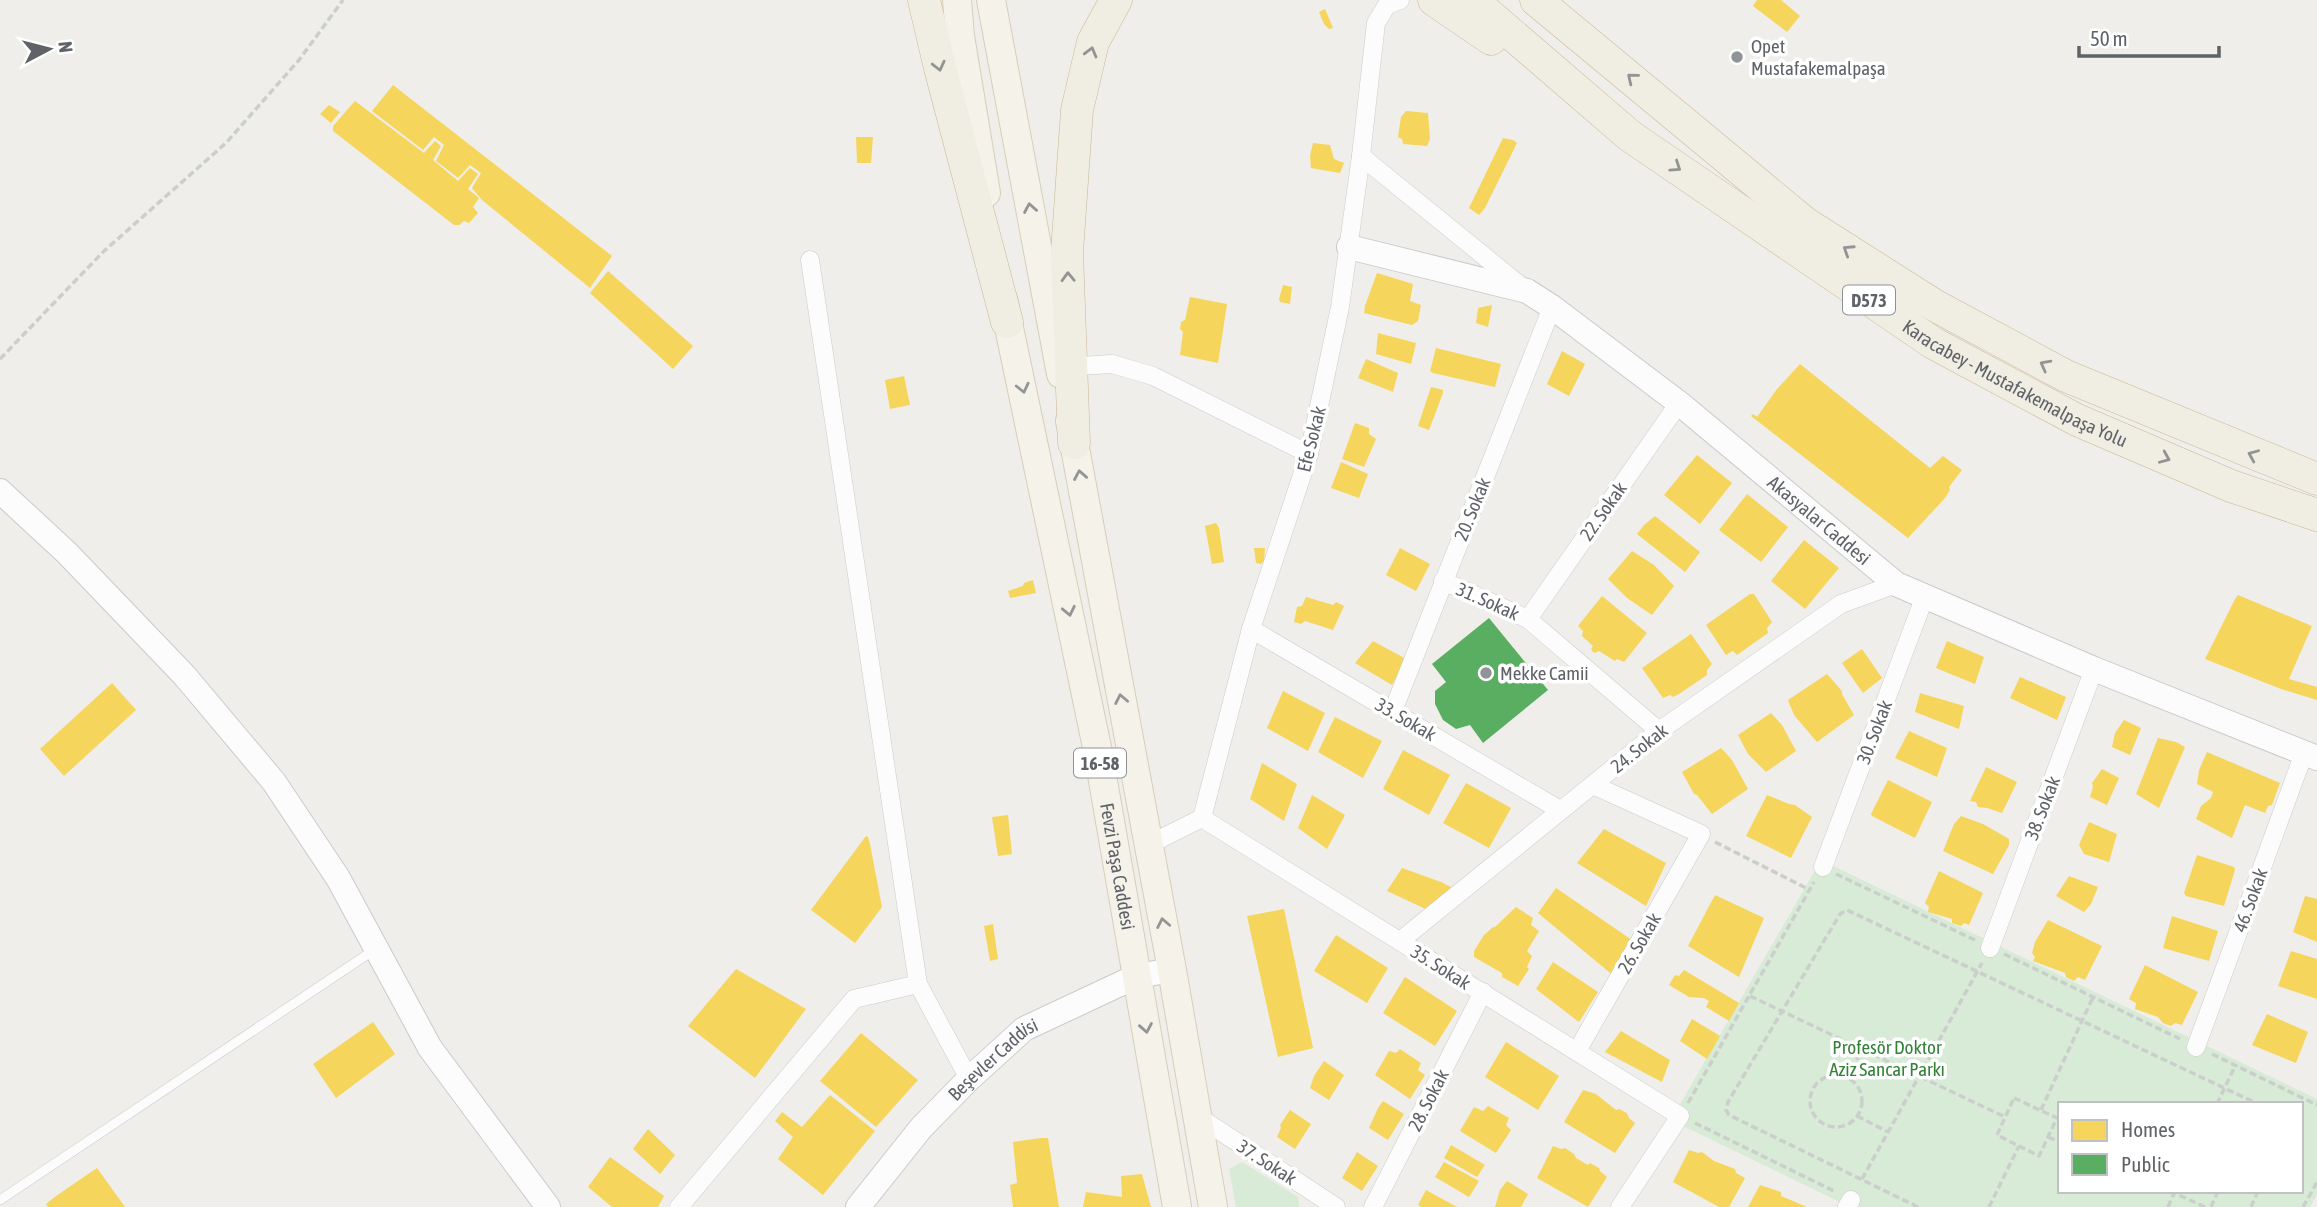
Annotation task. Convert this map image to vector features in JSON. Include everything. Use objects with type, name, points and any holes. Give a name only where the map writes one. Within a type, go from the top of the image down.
[{"type":"highway","points":[[924,0],[1007,322]]},
{"type":"highway","points":[[1074,443],[1066,366],[1067,252],[1077,110],[1093,42],[1116,0]]},
{"type":"highway","name":"Karacabey - Mustafakemalpaşa Yolu","points":[[1539,1],[1805,223],[1934,305],[2066,376],[2317,479]]},
{"type":"highway","name":"Karacabey - Mustafakemalpaşa Yolu","points":[[1450,2],[1630,136],[1933,343],[2077,420],[2231,486],[2317,515]]},
{"type":"main road","name":"Fevzi Paşa Caddesi","points":[[957,0],[960,36],[1007,322],[1028,411],[1098,752],[1177,1207]]},
{"type":"main road","points":[[991,0],[1066,366]]},
{"type":"main road","name":"Fevzi Paşa Caddesi","points":[[1074,443],[1213,1207]]},
{"type":"street","name":"Efe Sokak","points":[[1202,818],[1251,629],[1309,454],[1340,307],[1376,23],[1387,5],[1401,0],[1450,2]]},
{"type":"street","points":[[1361,156],[1527,291]]},
{"type":"street","name":"Akasyalar Caddesi","points":[[1349,247],[1527,291],[1679,403],[1896,584],[2094,669],[2311,756]]},
{"type":"street","points":[[810,260],[918,984],[969,1079]]},
{"type":"street","name":"20. Sokak","points":[[1393,711],[1552,307]]},
{"type":"street","points":[[1066,366],[1112,364],[1153,376],[1309,454]]},
{"type":"street","name":"22. Sokak","points":[[1528,619],[1679,403]]},
{"type":"street","points":[[0,491],[67,553],[184,675],[274,782],[338,878],[430,1048],[548,1207]]},
{"type":"street","name":"31. Sokak","points":[[1443,581],[1528,619],[1659,731]]},
{"type":"street","name":"24. Sokak","points":[[1399,941],[1659,731],[1841,604],[1896,584]]},
{"type":"street","name":"30. Sokak","points":[[1823,867],[1925,596]]},
{"type":"street","name":"33. Sokak","points":[[1251,629],[1560,810]]},
{"type":"street","name":"38. Sokak","points":[[1990,948],[2094,669]]},
{"type":"street","name":"46. Sokak","points":[[2196,1047],[2311,756]]},
{"type":"street","points":[[1593,785],[1701,834]]},
{"type":"street","points":[[1148,845],[1202,818]]},
{"type":"street","name":"35. Sokak","points":[[1202,818],[1680,1116]]},
{"type":"street","name":"26. Sokak","points":[[1577,1051],[1701,834]]},
{"type":"street","name":"Beşevler Caddisi","points":[[858,1207],[921,1128],[1024,1029],[1137,976],[1172,970]]},
{"type":"street","points":[[680,1207],[854,999],[918,984]]},
{"type":"street","name":"28. Sokak","points":[[1373,1207],[1483,992]]},
{"type":"street","name":"37. Sokak","points":[[1197,1116],[1331,1206]]},
{"type":"street","points":[[1620,1207],[1680,1116]]},
{"type":"lane","points":[[0,1200],[376,948]]},
{"type":"path","points":[[0,359],[103,252],[226,143],[299,60],[343,0]]},
{"type":"path","points":[[1701,834],[1810,890]]},
{"type":"path","points":[[1990,948],[1849,1203],[1680,1116],[1823,867],[2317,1105]]},
{"type":"path","points":[[1918,1207],[1729,1115],[1726,1110],[1728,1102],[1840,914],[1847,910],[2254,1102]]},
{"type":"path","points":[[1750,996],[2005,1116]]},
{"type":"path","points":[[2040,1110],[2093,997]]},
{"type":"path","points":[[1848,1079],[1862,1049]]},
{"type":"path","points":[[2218,1102],[2235,1066]]},
{"type":"path","points":[[1832,1076],[1848,1079],[1855,1084],[1862,1100],[1857,1116],[1843,1126],[1834,1127],[1819,1121],[1810,1098],[1818,1083],[1832,1076]]},
{"type":"path","points":[[2014,1098],[2040,1110],[2057,1118],[2039,1156],[1997,1135],[2014,1098]]},
{"type":"path","points":[[1857,1116],[1888,1132]]},
{"type":"path","points":[[2048,1137],[2058,1141]]},
{"type":"path","points":[[1989,1207],[2019,1146]]},
{"type":"path","points":[[2303,1207],[2317,1182]]},
{"type":"path","points":[[2175,1193],[2205,1207]]},
{"type":"green space","name":"Profesör Doktor Aziz Sancar Parkı","points":[[1821,860],[2317,1099],[2317,1194],[2310,1207],[1850,1207],[1671,1120]]},
{"type":"green space","points":[[1242,1162],[1298,1197],[1299,1207],[1236,1207],[1229,1169]]},
{"type":"building: Homes","points":[[1757,0],[1781,0],[1800,16],[1787,32],[1753,6]]},
{"type":"building: Homes","points":[[1325,9],[1333,28],[1329,29],[1324,24],[1319,12]]},
{"type":"building: Homes","points":[[393,85],[612,256],[590,288],[482,200],[472,188],[481,173],[470,165],[458,178],[436,161],[444,145],[434,137],[423,150],[372,111]]},
{"type":"building: Homes","points":[[355,101],[424,153],[435,141],[441,146],[433,160],[458,181],[470,168],[478,174],[468,189],[479,198],[473,207],[478,213],[469,223],[464,221],[454,225],[333,131],[333,126]]},
{"type":"building: Homes","points":[[329,105],[340,112],[331,123],[320,114]]},
{"type":"building: Homes","points":[[1406,111],[1428,113],[1430,139],[1427,146],[1403,144],[1398,137],[1401,117]]},
{"type":"building: Homes","points":[[856,137],[873,137],[871,163],[857,163]]},
{"type":"building: Homes","points":[[1503,138],[1517,143],[1479,215],[1469,208]]},
{"type":"building: Homes","points":[[1313,143],[1330,145],[1334,159],[1344,163],[1340,173],[1311,168]]},
{"type":"building: Homes","points":[[608,271],[693,346],[673,369],[590,293]]},
{"type":"building: Homes","points":[[1377,273],[1413,284],[1410,301],[1421,305],[1418,321],[1412,325],[1364,313]]},
{"type":"building: Homes","points":[[1283,285],[1292,287],[1290,304],[1280,302]]},
{"type":"building: Homes","points":[[1190,297],[1227,304],[1218,363],[1180,355],[1183,332],[1180,329],[1181,322],[1185,320]]},
{"type":"building: Homes","points":[[1492,305],[1488,327],[1476,323],[1478,308]]},
{"type":"building: Homes","points":[[1378,333],[1416,343],[1411,364],[1376,354]]},
{"type":"building: Homes","points":[[1436,348],[1501,364],[1495,387],[1433,373],[1430,371]]},
{"type":"building: Homes","points":[[1562,351],[1585,364],[1569,396],[1547,384]]},
{"type":"building: Homes","points":[[1366,359],[1398,373],[1393,392],[1358,378]]},
{"type":"building: Homes","points":[[1800,364],[1930,468],[1943,456],[1962,470],[1949,487],[1945,498],[1908,538],[1751,416],[1753,414],[1757,417],[1777,389]]},
{"type":"building: Homes","points":[[904,376],[910,405],[890,409],[885,380]]},
{"type":"building: Homes","points":[[1431,387],[1443,390],[1443,393],[1429,430],[1418,426]]},
{"type":"building: Homes","points":[[1355,423],[1369,428],[1369,434],[1376,439],[1364,467],[1342,459]]},
{"type":"building: Homes","points":[[1697,455],[1732,483],[1700,524],[1664,495]]},
{"type":"building: Homes","points":[[1341,462],[1368,474],[1359,498],[1331,488]]},
{"type":"building: Homes","points":[[1747,494],[1788,527],[1761,562],[1719,530]]},
{"type":"building: Homes","points":[[1655,516],[1700,552],[1685,572],[1637,534]]},
{"type":"building: Homes","points":[[1216,523],[1224,562],[1212,564],[1205,526]]},
{"type":"building: Homes","points":[[1804,540],[1839,568],[1805,609],[1771,581]]},
{"type":"building: Homes","points":[[1254,548],[1265,548],[1264,561],[1261,564],[1256,563]]},
{"type":"building: Homes","points":[[1400,548],[1430,564],[1416,591],[1386,575]]},
{"type":"building: Homes","points":[[1632,551],[1654,565],[1674,586],[1652,615],[1627,598],[1608,579]]},
{"type":"building: Homes","points":[[1033,580],[1036,593],[1010,598],[1008,591]]},
{"type":"building: Homes","points":[[1750,594],[1754,594],[1772,622],[1767,628],[1768,633],[1737,655],[1733,651],[1726,655],[1706,625]]},
{"type":"building: Homes","points":[[2238,595],[2312,626],[2289,679],[2317,687],[2317,700],[2205,659]]},
{"type":"building: Homes","points":[[1602,596],[1647,633],[1624,662],[1617,659],[1615,661],[1599,651],[1594,653],[1591,649],[1593,646],[1582,636],[1583,631],[1578,626]]},
{"type":"building: Homes","points":[[1306,597],[1344,606],[1333,630],[1305,621],[1301,624],[1294,622],[1297,607],[1302,606]]},
{"type":"building: Homes","points":[[1691,634],[1712,664],[1707,675],[1679,694],[1663,698],[1642,668]]},
{"type":"building: Homes","points":[[1373,641],[1406,659],[1392,685],[1355,663]]},
{"type":"building: Homes","points":[[1947,641],[1984,657],[1975,684],[1936,668]]},
{"type":"building: Homes","points":[[1862,649],[1882,678],[1863,693],[1842,663]]},
{"type":"building: Homes","points":[[1827,674],[1842,691],[1854,715],[1817,742],[1794,715],[1788,700]]},
{"type":"building: Homes","points":[[2020,677],[2066,697],[2057,720],[2010,698]]},
{"type":"building: Homes","points":[[112,683],[136,710],[64,776],[40,749]]},
{"type":"building: Homes","points":[[1283,691],[1325,713],[1308,751],[1267,728]]},
{"type":"building: Homes","points":[[1920,693],[1964,706],[1959,729],[1915,712]]},
{"type":"building: Homes","points":[[1771,713],[1782,725],[1796,751],[1766,772],[1748,754],[1738,735]]},
{"type":"building: Homes","points":[[1335,717],[1382,741],[1363,778],[1318,752]]},
{"type":"building: Homes","points":[[2124,720],[2141,728],[2130,755],[2112,747],[2115,733]]},
{"type":"building: Homes","points":[[1909,731],[1947,748],[1937,777],[1895,758]]},
{"type":"building: Homes","points":[[2158,738],[2185,747],[2159,808],[2136,794]]},
{"type":"building: Homes","points":[[1721,748],[1732,760],[1748,789],[1712,814],[1694,794],[1682,772]]},
{"type":"building: Homes","points":[[1403,750],[1450,775],[1429,815],[1383,789]]},
{"type":"building: Homes","points":[[2207,752],[2280,783],[2272,805],[2268,806],[2265,813],[2245,805],[2232,838],[2196,819],[2201,806],[2211,798],[2213,792],[2197,784],[2199,770]]},
{"type":"building: Homes","points":[[1262,763],[1297,784],[1284,821],[1250,799]]},
{"type":"building: Homes","points":[[1986,767],[2017,782],[2002,813],[1978,807],[1976,802],[1970,801]]},
{"type":"building: Homes","points":[[2102,769],[2119,778],[2107,805],[2090,797],[2092,783]]},
{"type":"building: Homes","points":[[1888,780],[1932,802],[1915,838],[1871,814]]},
{"type":"building: Homes","points":[[1466,783],[1511,808],[1489,848],[1443,823]]},
{"type":"building: Homes","points":[[1312,795],[1345,815],[1327,849],[1298,828]]},
{"type":"building: Homes","points":[[1767,795],[1795,805],[1812,817],[1791,858],[1746,836]]},
{"type":"building: Homes","points":[[1008,815],[1012,854],[998,856],[992,817]]},
{"type":"building: Homes","points":[[1961,816],[1983,824],[2009,839],[2009,845],[1993,874],[1943,851],[1954,824]]},
{"type":"building: Homes","points":[[2089,822],[2117,834],[2109,862],[2084,854],[2079,845]]},
{"type":"building: Homes","points":[[1604,829],[1666,863],[1646,906],[1577,863]]},
{"type":"building: Homes","points":[[866,836],[870,844],[882,907],[855,943],[811,910]]},
{"type":"building: Homes","points":[[2197,855],[2234,867],[2224,906],[2186,896],[2184,893]]},
{"type":"building: Homes","points":[[1402,868],[1451,887],[1430,911],[1387,891]]},
{"type":"building: Homes","points":[[1939,871],[1983,893],[1969,925],[1964,923],[1961,926],[1952,923],[1952,919],[1928,912],[1929,907],[1925,903]]},
{"type":"building: Homes","points":[[2069,876],[2098,887],[2091,904],[2084,912],[2056,896]]},
{"type":"building: Homes","points":[[1556,888],[1632,940],[1615,977],[1538,913]]},
{"type":"building: Homes","points":[[1715,895],[1764,918],[1739,977],[1688,946]]},
{"type":"building: Homes","points":[[2305,896],[2317,899],[2317,942],[2293,932]]},
{"type":"building: Homes","points":[[1516,907],[1533,918],[1531,925],[1539,931],[1527,951],[1532,956],[1527,967],[1529,969],[1518,986],[1474,957],[1474,951],[1484,935]]},
{"type":"building: Homes","points":[[1284,909],[1313,1048],[1278,1057],[1247,916]]},
{"type":"building: Homes","points":[[2172,916],[2218,931],[2209,961],[2163,948]]},
{"type":"building: Homes","points":[[2048,920],[2102,946],[2085,980],[2078,977],[2074,981],[2066,977],[2065,973],[2033,961],[2035,942]]},
{"type":"building: Homes","points":[[993,924],[998,959],[990,961],[984,926]]},
{"type":"building: Homes","points":[[1336,935],[1388,968],[1367,1003],[1314,971]]},
{"type":"building: Homes","points":[[2291,951],[2317,959],[2317,999],[2278,986]]},
{"type":"building: Homes","points":[[1553,962],[1598,992],[1579,1022],[1536,989]]},
{"type":"building: Homes","points":[[2145,965],[2198,992],[2182,1025],[2175,1023],[2171,1026],[2158,1017],[2135,1009],[2136,1003],[2129,999]]},
{"type":"building: Homes","points":[[736,969],[806,1009],[755,1078],[688,1026]]},
{"type":"building: Homes","points":[[1684,970],[1739,1003],[1729,1021],[1706,1007],[1709,1001],[1704,998],[1689,997],[1669,985],[1675,975],[1679,976]]},
{"type":"building: Homes","points":[[1405,977],[1457,1011],[1435,1046],[1383,1013]]},
{"type":"building: Homes","points":[[2267,1014],[2308,1032],[2296,1063],[2252,1045]]},
{"type":"building: Homes","points":[[1692,1019],[1720,1036],[1707,1059],[1680,1041]]},
{"type":"building: Homes","points":[[373,1022],[395,1054],[336,1098],[313,1064]]},
{"type":"building: Homes","points":[[1621,1031],[1670,1060],[1662,1082],[1605,1052]]},
{"type":"building: Homes","points":[[861,1033],[918,1080],[876,1127],[820,1081]]},
{"type":"building: Homes","points":[[1506,1042],[1559,1076],[1538,1110],[1485,1077]]},
{"type":"building: Homes","points":[[1400,1049],[1421,1063],[1418,1070],[1425,1075],[1410,1099],[1375,1075],[1389,1051],[1396,1053]]},
{"type":"building: Homes","points":[[1324,1061],[1344,1075],[1329,1100],[1310,1088]]},
{"type":"building: Homes","points":[[1583,1090],[1596,1094],[1616,1110],[1627,1113],[1635,1123],[1615,1153],[1564,1122]]},
{"type":"building: Homes","points":[[830,1095],[875,1131],[823,1195],[778,1159],[793,1137],[775,1121],[782,1112],[802,1127]]},
{"type":"building: Homes","points":[[1383,1101],[1404,1114],[1388,1140],[1369,1128]]},
{"type":"building: Homes","points":[[1488,1106],[1509,1118],[1506,1125],[1511,1130],[1496,1153],[1460,1131],[1474,1107],[1483,1111]]},
{"type":"building: Homes","points":[[1290,1110],[1311,1124],[1295,1149],[1277,1137],[1280,1125]]},
{"type":"building: Homes","points":[[648,1129],[675,1155],[660,1174],[633,1149]]},
{"type":"building: Homes","points":[[1048,1138],[1059,1207],[1013,1207],[1010,1185],[1017,1183],[1013,1142]]},
{"type":"building: Homes","points":[[1451,1145],[1485,1165],[1477,1177],[1444,1158]]},
{"type":"building: Homes","points":[[1553,1146],[1565,1148],[1576,1158],[1599,1168],[1607,1177],[1588,1207],[1537,1178]]},
{"type":"building: Homes","points":[[1689,1150],[1702,1152],[1714,1161],[1735,1169],[1736,1173],[1745,1178],[1729,1207],[1719,1207],[1673,1182]]},
{"type":"building: Homes","points":[[1357,1152],[1378,1166],[1362,1191],[1342,1178]]},
{"type":"building: Homes","points":[[610,1157],[664,1196],[658,1207],[612,1207],[588,1187]]},
{"type":"building: Homes","points":[[1444,1162],[1479,1181],[1469,1197],[1435,1177]]},
{"type":"building: Homes","points":[[97,1168],[125,1207],[48,1207],[46,1204],[56,1196]]},
{"type":"building: Homes","points":[[1142,1174],[1151,1207],[1083,1207],[1086,1192],[1122,1197],[1121,1176]]},
{"type":"building: Homes","points":[[1507,1181],[1528,1194],[1521,1207],[1495,1207],[1500,1190]]},
{"type":"building: Homes","points":[[1760,1185],[1781,1192],[1781,1196],[1807,1207],[1748,1207]]},
{"type":"building: Homes","points":[[1426,1190],[1457,1207],[1421,1207],[1418,1205]]},
{"type":"building: Public","name":"Mekke Camii","points":[[1489,618],[1548,690],[1483,743],[1470,725],[1456,729],[1443,720],[1435,704],[1435,691],[1446,682],[1432,664]]},
{"type":"place","name":"Opet Mustafakemalpaşa","points":[[1737,57]]},
{"type":"place","name":"Mekke Camii","points":[[1486,673]]}]
